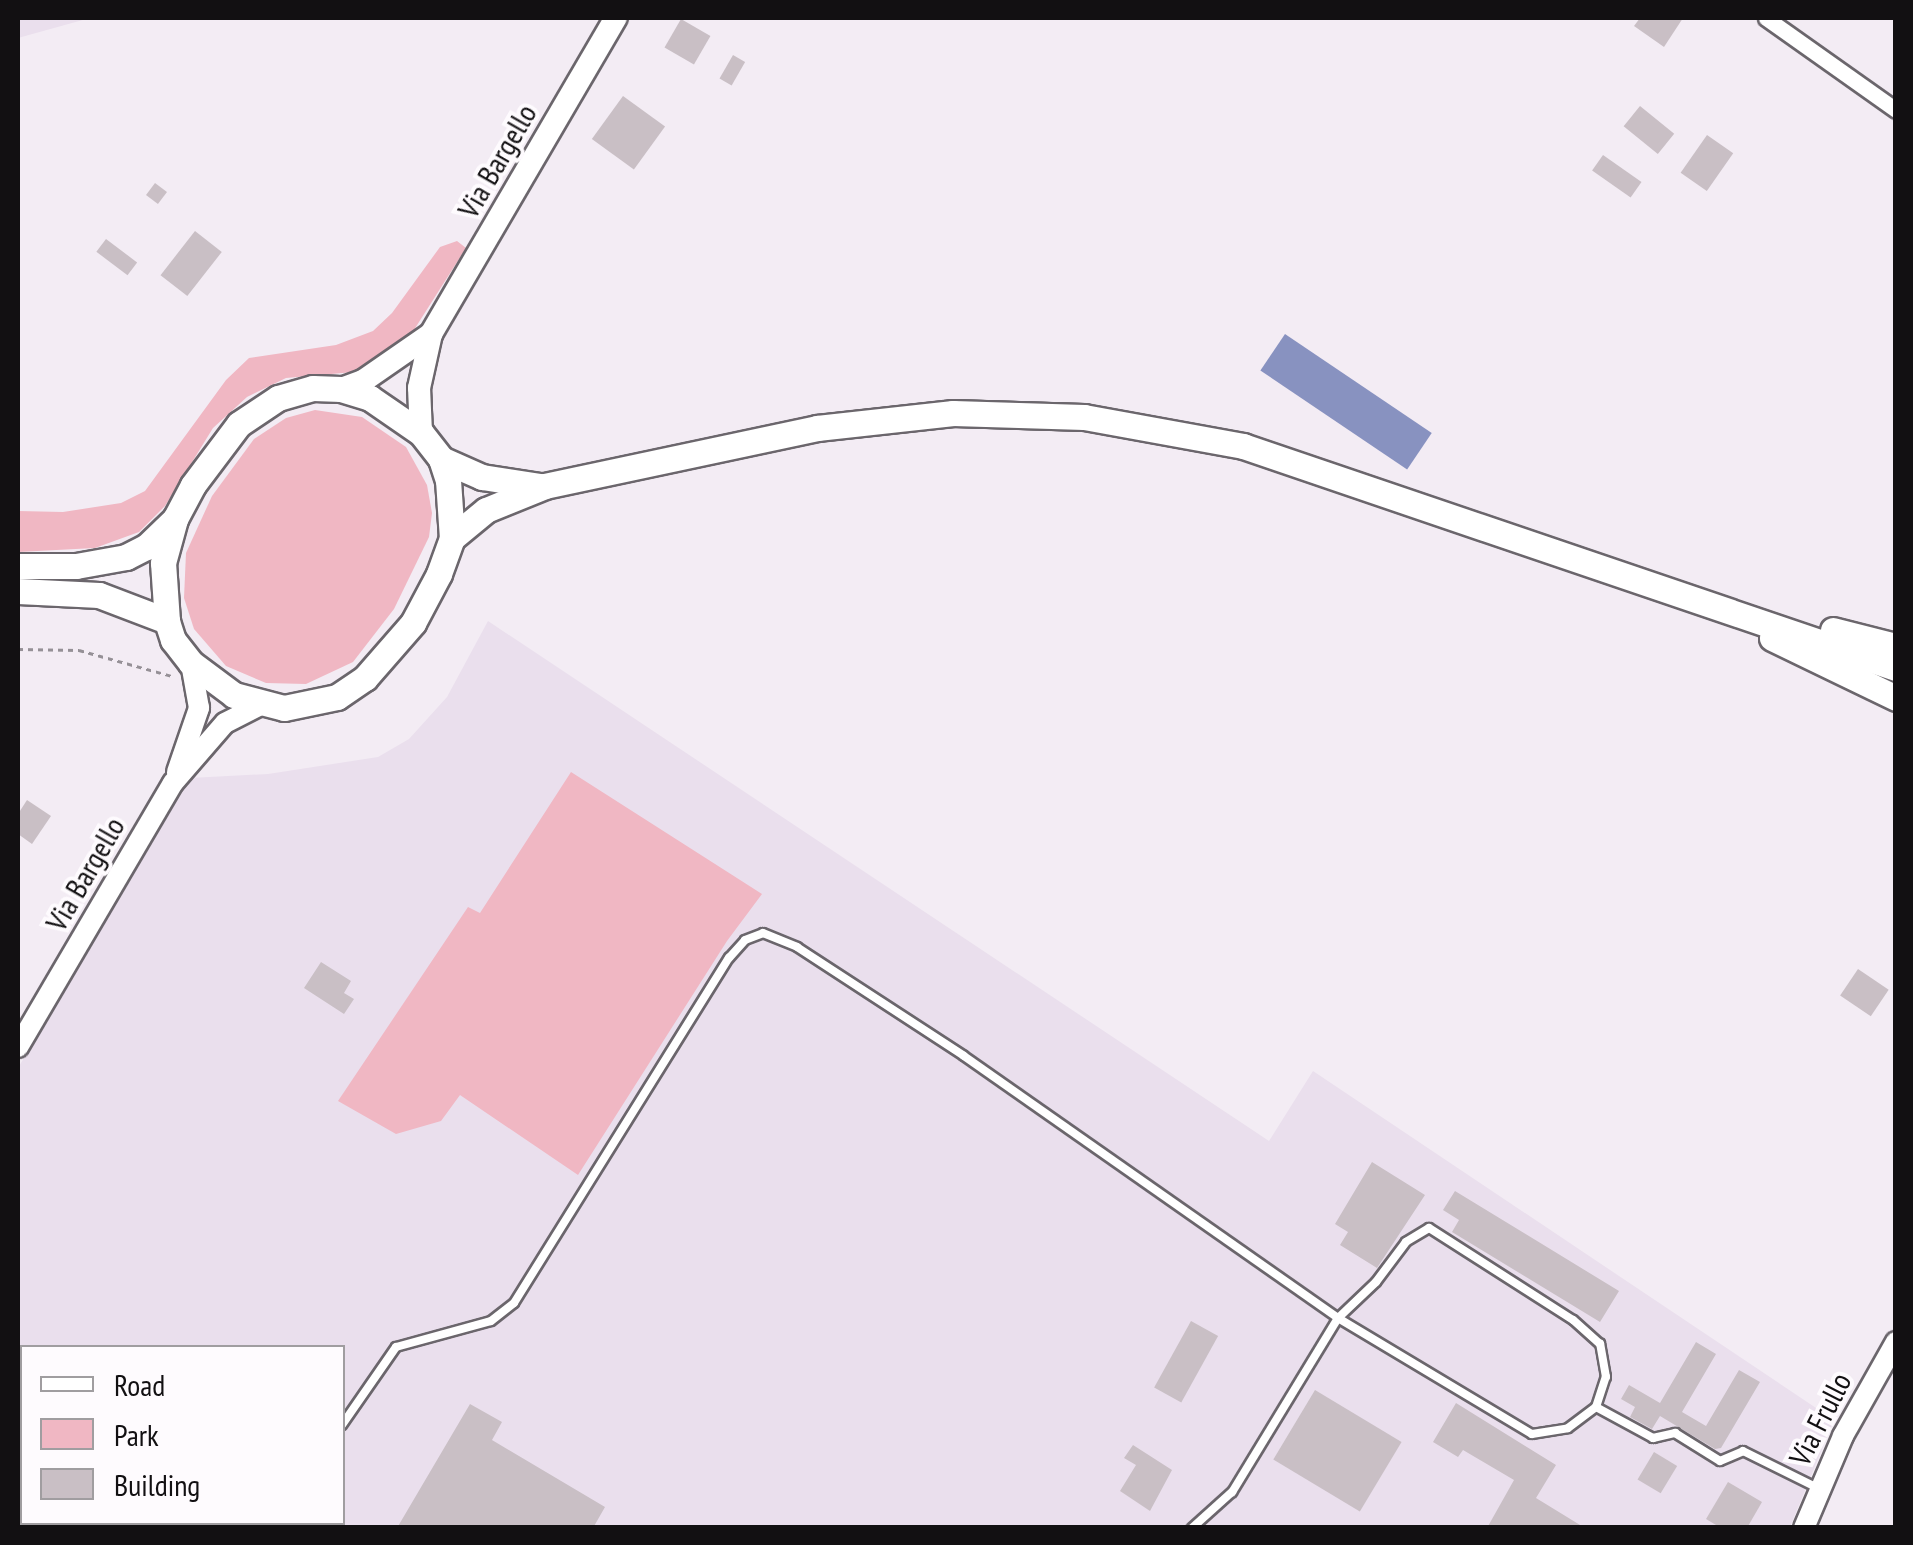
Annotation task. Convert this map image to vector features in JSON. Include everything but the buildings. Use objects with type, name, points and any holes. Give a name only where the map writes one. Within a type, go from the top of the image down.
[{"type":"main road","name":"Via Bargello","points":[[421,433],[419,388],[431,334],[616,18]]},
{"type":"main road","name":"Via Bargello","points":[[341,389],[363,381],[431,334]]},
{"type":"main road","points":[[313,388],[341,389],[394,410],[421,433],[441,459],[453,511],[452,538],[414,623],[366,678],[337,697],[309,706],[260,705],[185,672],[168,621],[163,563],[175,519],[193,485],[239,424],[278,398],[313,388]]},
{"type":"main road","points":[[452,538],[486,510],[545,486],[817,428],[953,413],[1084,417],[1243,446],[1896,668]]},
{"type":"main road","points":[[441,459],[482,477],[545,486]]},
{"type":"main road","points":[[18,566],[76,566],[126,556],[146,546],[175,519]]},
{"type":"main road","points":[[1659,585],[1896,646]]},
{"type":"main road","points":[[1659,585],[1896,698]]},
{"type":"main road","points":[[18,591],[99,595],[168,621]]},
{"type":"street","points":[[1766,18],[1896,110]]},
{"type":"street","name":"Via Bargello","points":[[173,784],[199,708],[185,672]]},
{"type":"street","name":"Via Bargello","points":[[18,1047],[173,784],[225,723],[260,705]]},
{"type":"street","name":"Via Frullo","points":[[1804,1528],[1818,1488],[1896,1342]]},
{"type":"lane","points":[[345,1420],[396,1347],[491,1321],[514,1303],[730,958],[746,940],[763,933],[798,946],[964,1056],[1338,1318],[1532,1434],[1568,1428],[1596,1407],[1606,1377],[1600,1344],[1573,1320],[1430,1228],[1406,1242],[1376,1282],[1338,1318],[1232,1492],[1192,1528]]},
{"type":"lane","points":[[1596,1407],[1653,1438],[1675,1432],[1720,1461],[1743,1451],[1818,1488]]},
{"type":"path","points":[[18,649],[79,650],[159,670],[185,672]]},
{"type":"shaded area","points":[[18,18],[90,18],[18,38]]},
{"type":"shaded area","points":[[488,621],[1269,1141],[1313,1071],[1834,1420],[1790,1527],[18,1528],[18,1068],[190,778],[268,774],[378,757],[409,739],[447,697]]},
{"type":"green space","points":[[457,241],[466,248],[412,333],[371,365],[354,372],[286,378],[247,397],[213,428],[165,506],[139,532],[95,548],[18,552],[18,511],[63,512],[121,503],[145,491],[226,380],[249,358],[336,345],[373,331],[392,313],[440,247]]},
{"type":"green space","points":[[315,410],[362,417],[406,447],[427,485],[432,513],[429,537],[394,609],[353,662],[306,684],[266,683],[226,666],[194,629],[184,598],[186,553],[212,496],[254,439],[286,418]]},
{"type":"green space","points":[[571,772],[762,894],[727,941],[578,1175],[460,1095],[441,1121],[396,1134],[338,1101],[468,907],[480,913]]},
{"type":"green space","points":[[18,1394],[20,1525],[54,1525],[18,1527]]},
{"type":"water","points":[[1285,334],[1432,433],[1407,469],[1260,370]]}]
